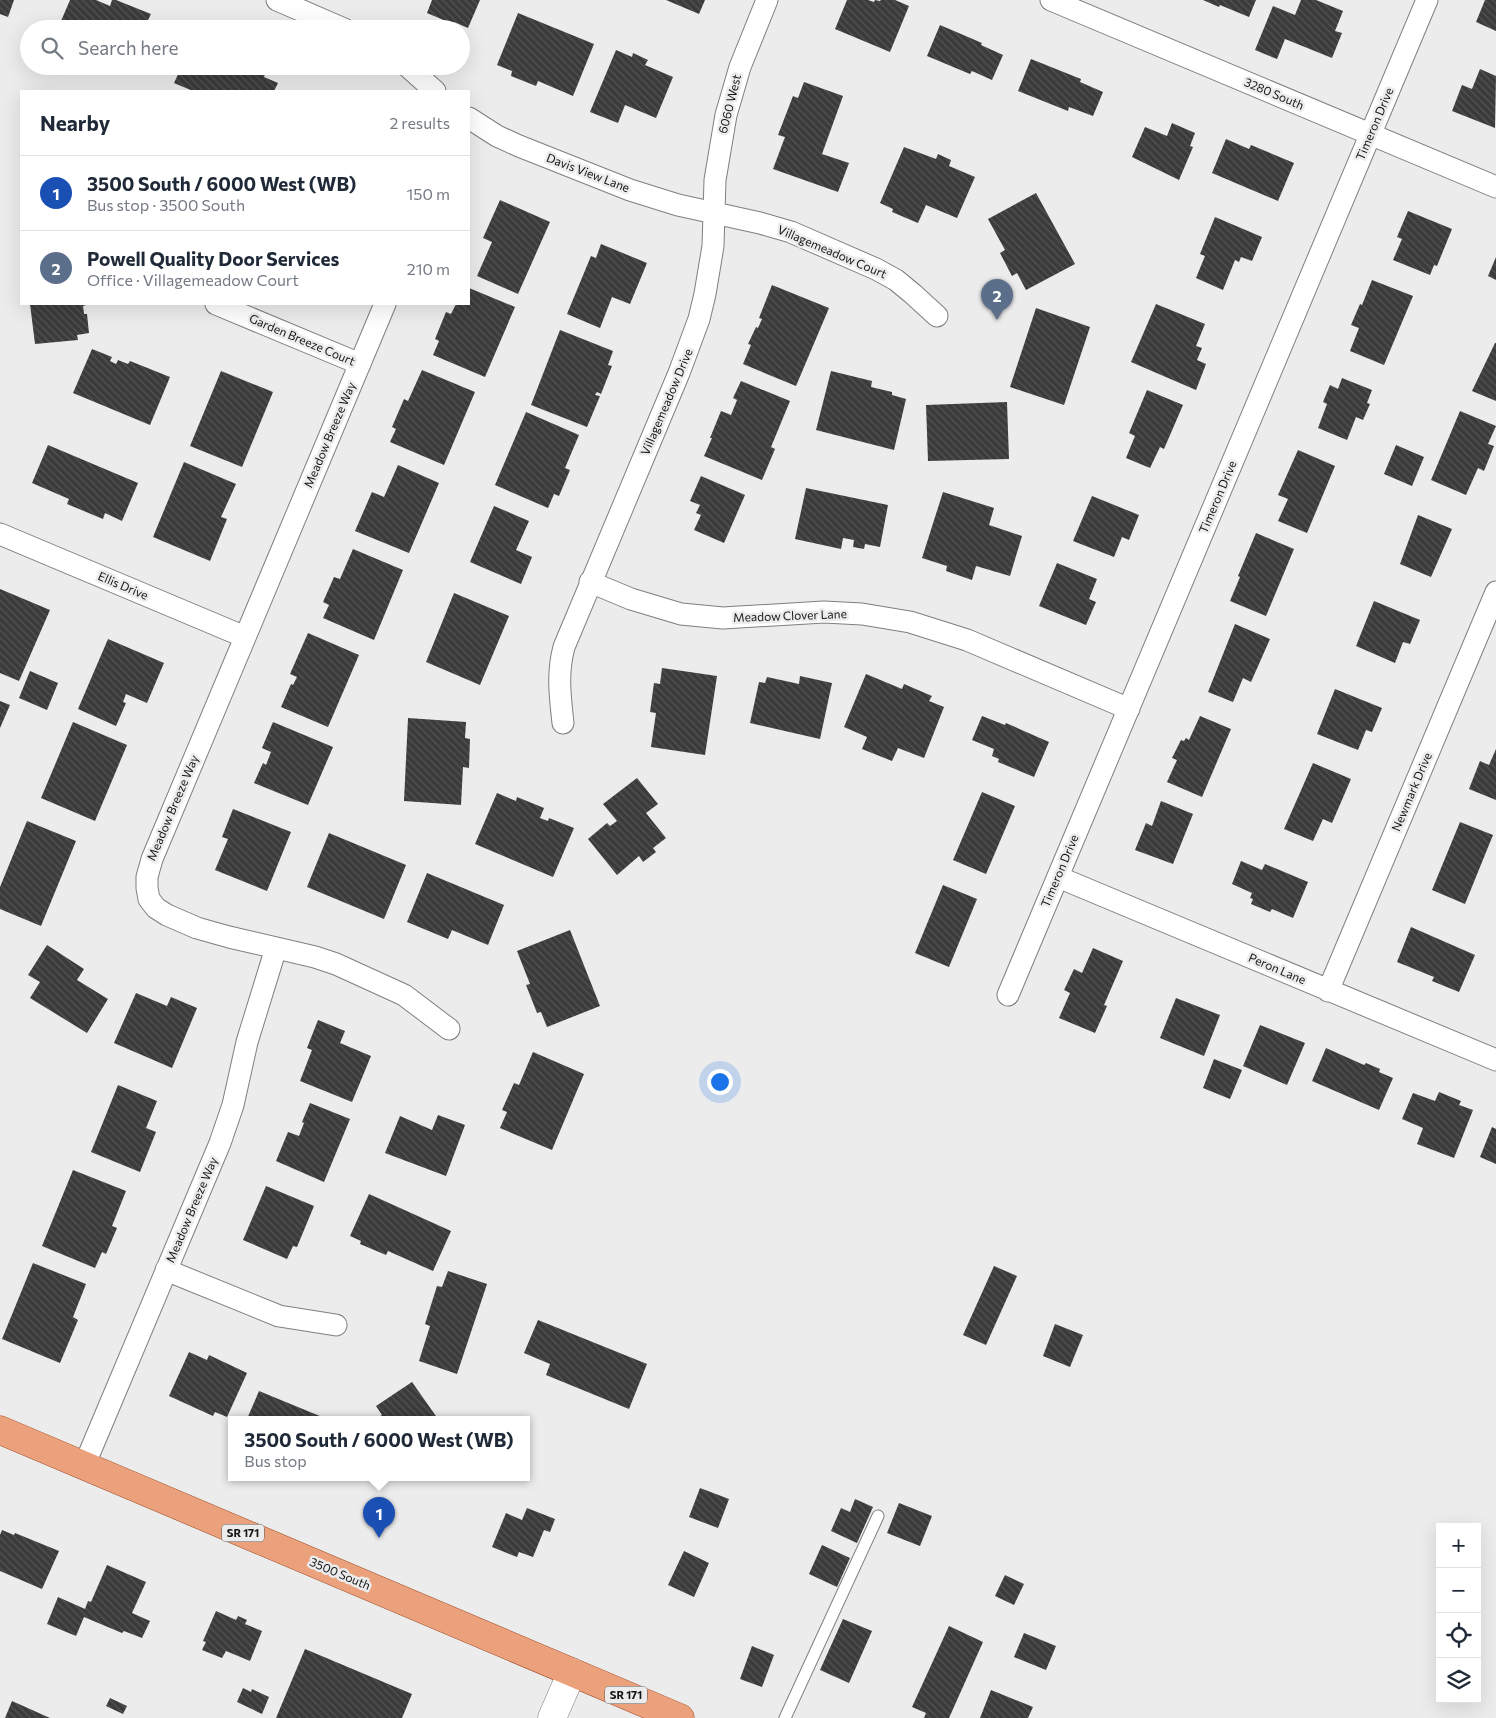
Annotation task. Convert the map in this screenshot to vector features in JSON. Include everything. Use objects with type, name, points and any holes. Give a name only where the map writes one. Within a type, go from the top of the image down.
[{"type":"main road","name":"3500 South","points":[[0,1430],[680,1718]]},
{"type":"street","points":[[277,0],[323,20]]},
{"type":"street","name":"6060 West","points":[[713,213],[715,180],[730,99],[740,67],[767,0]]},
{"type":"street","name":"3280 South","points":[[1052,0],[1496,187]]},
{"type":"street","name":"Timeron Drive","points":[[1008,995],[1427,0]]},
{"type":"street","points":[[417,75],[434,90]]},
{"type":"street","name":"Davis View Lane","points":[[472,127],[608,182],[654,198],[713,213]]},
{"type":"street","name":"Villagemeadow Court","points":[[713,213],[776,227],[876,269],[896,280],[937,316]]},
{"type":"street","name":"Villagemeadow Drive","points":[[563,723],[558,680],[564,647],[690,346],[710,270],[713,246],[713,213]]},
{"type":"street","name":"Garden Breeze Court","points":[[218,305],[360,364]]},
{"type":"street","name":"Meadow Breeze Way","points":[[84,1466],[225,1129],[233,1105],[247,1042],[276,948],[229,938],[197,928],[167,915],[156,908],[149,899],[147,888],[148,868],[385,305]]},
{"type":"street","name":"Ellis Drive","points":[[0,534],[245,638]]},
{"type":"street","name":"Meadow Clover Lane","points":[[590,582],[631,599],[681,614],[723,618],[824,612],[862,614],[910,622],[967,640],[1129,709]]},
{"type":"street","name":"Newmark Drive","points":[[1328,991],[1496,592]]},
{"type":"street","name":"Peron Lane","points":[[1058,877],[1496,1060]]},
{"type":"street","points":[[276,948],[315,957],[394,990],[409,998],[449,1029]]},
{"type":"street","points":[[166,1270],[279,1316],[336,1325]]},
{"type":"street","points":[[552,1718],[572,1672]]},
{"type":"lane","points":[[785,1718],[878,1516]]},
{"type":"building","points":[[0,0],[14,0],[8,17],[0,14]]},
{"type":"building","points":[[70,0],[96,0],[110,6],[112,0],[116,0],[151,14],[148,20],[61,20]]},
{"type":"building","points":[[432,0],[480,0],[470,23],[470,20],[444,20],[427,13]]},
{"type":"building","points":[[666,0],[705,0],[699,14]]},
{"type":"building","points":[[847,0],[868,0],[874,2],[875,0],[895,0],[909,6],[890,52],[835,29]]},
{"type":"building","points":[[1203,0],[1256,0],[1249,17]]},
{"type":"building","points":[[1301,0],[1316,0],[1343,11],[1335,31],[1342,33],[1332,58],[1285,39],[1277,59],[1255,50],[1273,6],[1295,15]]},
{"type":"building","points":[[1485,0],[1496,0],[1496,31],[1476,22]]},
{"type":"building","points":[[518,13],[594,44],[573,96],[538,81],[536,86],[511,76],[512,71],[497,65]]},
{"type":"building","points":[[940,25],[982,43],[981,45],[1003,55],[992,80],[972,71],[970,74],[927,56]]},
{"type":"building","points":[[616,50],[632,57],[633,53],[648,60],[645,65],[673,77],[656,118],[625,105],[618,123],[590,112]]},
{"type":"building","points":[[1031,59],[1081,79],[1080,82],[1103,92],[1093,116],[1069,107],[1068,111],[1018,91]]},
{"type":"building","points":[[1480,69],[1496,76],[1495,128],[1452,111],[1462,85],[1472,89]]},
{"type":"building","points":[[178,75],[265,75],[264,77],[278,83],[274,90],[191,90],[174,83]]},
{"type":"building","points":[[804,82],[843,96],[822,154],[849,163],[838,192],[773,169],[785,137],[778,135],[793,96],[798,98]]},
{"type":"building","points":[[1172,123],[1195,133],[1190,146],[1193,147],[1179,180],[1132,157],[1145,127],[1167,136]]},
{"type":"building","points":[[1226,139],[1249,149],[1251,145],[1294,163],[1278,201],[1212,173]]},
{"type":"building","points":[[904,147],[936,159],[938,154],[951,160],[949,166],[975,177],[957,218],[926,205],[918,223],[892,212],[893,209],[880,203]]},
{"type":"building","points":[[1036,193],[1075,264],[1026,290],[1017,273],[1012,276],[1000,253],[1005,250],[988,219]]},
{"type":"building","points":[[500,200],[550,222],[518,294],[477,276],[492,242],[483,238]]},
{"type":"building","points":[[1408,211],[1452,229],[1437,266],[1434,265],[1430,275],[1393,260],[1402,239],[1397,237]]},
{"type":"building","points":[[1215,217],[1262,237],[1252,261],[1241,257],[1239,262],[1235,260],[1223,290],[1196,278],[1205,256],[1200,254]]},
{"type":"building","points":[[601,244],[647,263],[630,304],[612,297],[600,328],[567,314],[591,256],[596,258]]},
{"type":"building","points":[[1496,257],[1496,280],[1488,276]]},
{"type":"building","points":[[1372,280],[1413,296],[1384,365],[1350,351],[1359,328],[1351,325],[1360,304],[1362,305]]},
{"type":"building","points":[[772,285],[829,308],[796,386],[743,364],[751,345],[748,344],[762,319],[759,318]]},
{"type":"building","points":[[470,288],[515,307],[485,377],[433,355],[439,341],[435,339],[446,312],[451,314],[456,305],[470,305]]},
{"type":"building","points":[[1156,304],[1205,324],[1196,346],[1202,348],[1197,360],[1206,364],[1196,390],[1131,362]]},
{"type":"building","points":[[30,305],[86,305],[83,306],[84,314],[87,314],[89,333],[77,335],[78,340],[35,344]]},
{"type":"building","points":[[1036,308],[1090,327],[1064,405],[1010,387]]},
{"type":"building","points":[[560,330],[613,351],[608,365],[612,366],[601,394],[597,392],[595,395],[600,396],[587,427],[531,405]]},
{"type":"building","points":[[1496,343],[1496,401],[1472,391]]},
{"type":"building","points":[[92,349],[112,357],[110,361],[116,364],[118,360],[128,364],[130,361],[170,377],[150,425],[73,393]]},
{"type":"building","points":[[422,370],[475,392],[444,465],[390,442],[396,429],[392,427],[404,399],[408,401]]},
{"type":"building","points":[[221,371],[273,392],[242,467],[190,446]]},
{"type":"building","points":[[831,371],[872,381],[871,387],[892,392],[892,395],[906,399],[894,450],[816,430]]},
{"type":"building","points":[[1342,378],[1372,390],[1367,403],[1370,404],[1363,420],[1356,417],[1347,440],[1318,428],[1327,404],[1323,402],[1330,385],[1338,389]]},
{"type":"building","points":[[741,381],[790,401],[771,447],[775,449],[762,480],[704,456],[721,411],[731,415],[737,400],[733,398]]},
{"type":"building","points":[[1147,390],[1183,405],[1164,449],[1160,447],[1150,468],[1126,458],[1135,436],[1129,433]]},
{"type":"building","points":[[1007,402],[1009,459],[928,461],[926,405]]},
{"type":"building","points":[[1460,411],[1496,426],[1488,444],[1494,446],[1484,471],[1478,468],[1466,495],[1431,480]]},
{"type":"building","points":[[526,412],[579,435],[565,468],[570,470],[559,496],[554,494],[548,508],[495,485]]},
{"type":"building","points":[[48,445],[138,483],[122,521],[105,513],[103,519],[67,504],[69,499],[32,483]]},
{"type":"building","points":[[1396,445],[1424,457],[1412,486],[1384,474]]},
{"type":"building","points":[[1298,450],[1335,466],[1307,533],[1278,521],[1288,499],[1278,495]]},
{"type":"building","points":[[184,462],[236,484],[221,517],[227,519],[210,561],[153,537]]},
{"type":"building","points":[[398,465],[439,483],[409,553],[355,531],[372,492],[384,497]]},
{"type":"building","points":[[701,476],[745,495],[724,543],[694,530],[701,515],[696,513],[700,505],[690,501]]},
{"type":"building","points":[[806,488],[888,505],[880,547],[865,544],[864,549],[853,547],[854,540],[843,538],[841,549],[795,539]]},
{"type":"building","points":[[943,492],[994,508],[989,525],[1022,536],[1010,576],[976,566],[972,580],[946,571],[947,566],[922,558]]},
{"type":"building","points":[[1092,496],[1139,515],[1129,540],[1122,537],[1114,557],[1073,541]]},
{"type":"building","points":[[494,506],[529,521],[516,550],[532,557],[521,584],[470,562]]},
{"type":"building","points":[[1418,515],[1452,529],[1431,577],[1400,564]]},
{"type":"building","points":[[1256,533],[1294,549],[1266,616],[1230,601]]},
{"type":"building","points":[[353,549],[403,570],[374,640],[323,618],[329,605],[323,602],[334,577],[340,579]]},
{"type":"building","points":[[1057,563],[1097,579],[1089,599],[1096,602],[1086,625],[1039,606]]},
{"type":"building","points":[[0,589],[50,610],[19,681],[0,673]]},
{"type":"building","points":[[454,593],[509,616],[480,685],[426,662]]},
{"type":"building","points":[[1374,601],[1420,620],[1410,644],[1403,642],[1395,663],[1356,646]]},
{"type":"building","points":[[1235,624],[1270,639],[1251,682],[1243,678],[1233,702],[1208,692]]},
{"type":"building","points":[[308,633],[359,655],[328,727],[281,707],[291,684],[293,685],[297,677],[290,674]]},
{"type":"building","points":[[108,639],[164,663],[147,703],[126,694],[123,702],[126,703],[116,726],[78,709]]},
{"type":"building","points":[[662,668],[717,676],[705,755],[651,747],[656,713],[650,712],[654,683],[660,684]]},
{"type":"building","points":[[30,671],[58,683],[47,710],[19,698]]},
{"type":"building","points":[[866,674],[902,689],[904,684],[932,696],[929,701],[944,707],[924,758],[898,748],[892,761],[862,749],[867,737],[844,727]]},
{"type":"building","points":[[800,676],[832,683],[820,739],[750,723],[759,682],[765,683],[767,677],[799,684]]},
{"type":"building","points":[[1335,689],[1382,708],[1372,732],[1366,730],[1358,750],[1317,734]]},
{"type":"building","points":[[0,701],[10,705],[0,728]]},
{"type":"building","points":[[982,716],[1005,725],[1006,723],[1049,742],[1034,777],[998,762],[999,759],[992,756],[994,749],[972,740]]},
{"type":"building","points":[[1200,716],[1231,729],[1202,797],[1167,782],[1177,760],[1172,758],[1181,740],[1184,741],[1186,738],[1189,740]]},
{"type":"building","points":[[408,718],[466,722],[465,738],[470,739],[469,768],[463,767],[461,805],[404,801]]},
{"type":"building","points":[[73,722],[127,745],[95,821],[41,798]]},
{"type":"building","points":[[273,722],[333,747],[308,805],[254,783],[263,763],[266,765],[271,752],[262,748]]},
{"type":"building","points":[[1496,749],[1496,800],[1469,789],[1480,761],[1489,765]]},
{"type":"building","points":[[1313,763],[1351,779],[1332,823],[1323,819],[1313,841],[1284,829]]},
{"type":"building","points":[[637,778],[658,804],[646,813],[666,838],[653,848],[656,852],[643,862],[639,856],[617,875],[588,839],[607,823],[610,826],[617,821],[603,804]]},
{"type":"building","points":[[982,792],[1015,806],[986,874],[953,860]]},
{"type":"building","points":[[497,793],[516,801],[517,797],[544,808],[540,818],[548,821],[549,818],[574,828],[553,877],[475,844]]},
{"type":"building","points":[[1161,801],[1193,814],[1173,864],[1135,850],[1146,823],[1152,826]]},
{"type":"building","points":[[233,809],[291,832],[267,891],[215,870],[228,839],[222,837]]},
{"type":"building","points":[[27,821],[76,841],[41,926],[0,909],[0,887]]},
{"type":"building","points":[[1460,822],[1493,835],[1465,904],[1432,890]]},
{"type":"building","points":[[329,833],[406,865],[384,919],[307,887]]},
{"type":"building","points":[[1241,861],[1262,870],[1265,864],[1308,882],[1293,918],[1272,909],[1270,912],[1251,904],[1253,899],[1250,898],[1252,893],[1232,884]]},
{"type":"building","points":[[427,873],[504,905],[488,945],[452,930],[448,939],[407,922]]},
{"type":"building","points":[[943,885],[977,899],[949,967],[915,953]]},
{"type":"building","points":[[1411,927],[1475,955],[1459,992],[1432,981],[1434,977],[1397,962]]},
{"type":"building","points":[[570,930],[600,1006],[547,1027],[541,1012],[537,1013],[526,985],[530,984],[517,951]]},
{"type":"building","points":[[47,945],[84,969],[77,980],[108,999],[87,1033],[30,998],[40,982],[28,975]]},
{"type":"building","points":[[1093,948],[1123,961],[1104,1005],[1107,1006],[1095,1033],[1059,1018],[1070,993],[1064,990],[1074,969],[1082,973]]},
{"type":"building","points":[[136,993],[167,1006],[171,997],[197,1008],[172,1068],[114,1043]]},
{"type":"building","points":[[1176,998],[1220,1015],[1204,1056],[1160,1038]]},
{"type":"building","points":[[318,1020],[345,1031],[340,1043],[371,1056],[352,1102],[300,1081],[312,1050],[307,1048]]},
{"type":"building","points":[[1260,1025],[1305,1043],[1287,1085],[1243,1066]]},
{"type":"building","points":[[1326,1048],[1364,1065],[1366,1063],[1380,1069],[1379,1072],[1393,1078],[1379,1110],[1312,1081]]},
{"type":"building","points":[[533,1052],[584,1074],[552,1150],[500,1128],[507,1112],[502,1110],[514,1083],[519,1085]]},
{"type":"building","points":[[1214,1059],[1242,1070],[1230,1099],[1203,1088]]},
{"type":"building","points":[[118,1085],[157,1101],[146,1128],[156,1132],[140,1172],[91,1152]]},
{"type":"building","points":[[1439,1092],[1461,1101],[1459,1105],[1473,1110],[1454,1158],[1417,1144],[1423,1128],[1402,1119],[1413,1093],[1435,1101]]},
{"type":"building","points":[[310,1103],[350,1119],[324,1182],[276,1161],[288,1132],[299,1136],[304,1123],[302,1122]]},
{"type":"building","points":[[438,1115],[465,1125],[446,1176],[385,1153],[400,1116],[432,1130]]},
{"type":"building","points":[[1492,1127],[1496,1129],[1496,1164],[1480,1157]]},
{"type":"building","points":[[73,1170],[126,1191],[112,1226],[117,1228],[106,1254],[102,1252],[95,1268],[42,1246]]},
{"type":"building","points":[[266,1186],[314,1206],[297,1247],[293,1246],[287,1259],[243,1240]]},
{"type":"building","points":[[369,1194],[451,1231],[433,1271],[388,1251],[386,1255],[360,1244],[361,1241],[350,1236]]},
{"type":"building","points":[[33,1263],[86,1284],[73,1317],[78,1320],[60,1363],[2,1339]]},
{"type":"building","points":[[994,1266],[1017,1276],[986,1345],[963,1335]]},
{"type":"building","points":[[448,1271],[487,1284],[457,1374],[419,1361],[430,1326],[425,1324],[437,1286],[442,1287]]},
{"type":"building","points":[[538,1320],[647,1364],[629,1409],[546,1375],[550,1364],[524,1353]]},
{"type":"building","points":[[1055,1324],[1083,1335],[1070,1367],[1043,1356]]},
{"type":"building","points":[[189,1352],[207,1360],[209,1355],[247,1373],[227,1417],[215,1412],[213,1416],[169,1396]]},
{"type":"building","points":[[412,1382],[436,1416],[380,1416],[382,1415],[376,1406]]},
{"type":"building","points":[[259,1391],[320,1416],[248,1416]]},
{"type":"building","points":[[700,1488],[729,1499],[718,1528],[689,1517]]},
{"type":"building","points":[[855,1499],[873,1507],[857,1543],[831,1531],[841,1508],[850,1512]]},
{"type":"building","points":[[899,1503],[932,1516],[920,1546],[887,1533]]},
{"type":"building","points":[[527,1508],[555,1519],[550,1532],[544,1530],[533,1557],[519,1552],[517,1557],[492,1547],[506,1513],[522,1520]]},
{"type":"building","points":[[2,1530],[14,1535],[15,1533],[59,1551],[42,1589],[0,1571],[0,1535]]},
{"type":"building","points":[[822,1545],[850,1558],[837,1587],[809,1574]]},
{"type":"building","points":[[684,1551],[709,1563],[694,1597],[668,1585]]},
{"type":"building","points":[[107,1565],[146,1582],[132,1613],[150,1621],[142,1638],[124,1631],[122,1633],[84,1617],[76,1636],[47,1624],[58,1597],[85,1609],[88,1601],[91,1602]]},
{"type":"building","points":[[1005,1575],[1024,1584],[1014,1605],[995,1596]]},
{"type":"building","points":[[216,1611],[236,1620],[238,1616],[247,1620],[245,1624],[262,1631],[250,1661],[226,1651],[222,1658],[202,1650],[206,1642],[203,1641]]},
{"type":"building","points":[[843,1619],[872,1631],[849,1683],[820,1670]]},
{"type":"building","points":[[949,1626],[983,1642],[949,1718],[924,1718],[926,1713],[912,1707]]},
{"type":"building","points":[[1024,1633],[1056,1646],[1046,1670],[1014,1657]]},
{"type":"building","points":[[752,1646],[774,1655],[762,1687],[740,1679]]},
{"type":"building","points":[[305,1649],[412,1694],[402,1718],[276,1718]]},
{"type":"building","points":[[243,1688],[251,1692],[252,1689],[269,1697],[262,1714],[237,1702]]},
{"type":"building","points":[[991,1690],[1033,1707],[1028,1718],[980,1718]]},
{"type":"building","points":[[110,1698],[127,1706],[123,1714],[106,1706]]},
{"type":"building","points":[[12,1701],[50,1718],[5,1718]]},
{"type":"place","name":"Powell Quality Door Services","points":[[997,320]]},
{"type":"place","name":"3500 South / 6000 West (WB)","points":[[379,1538]]}]
